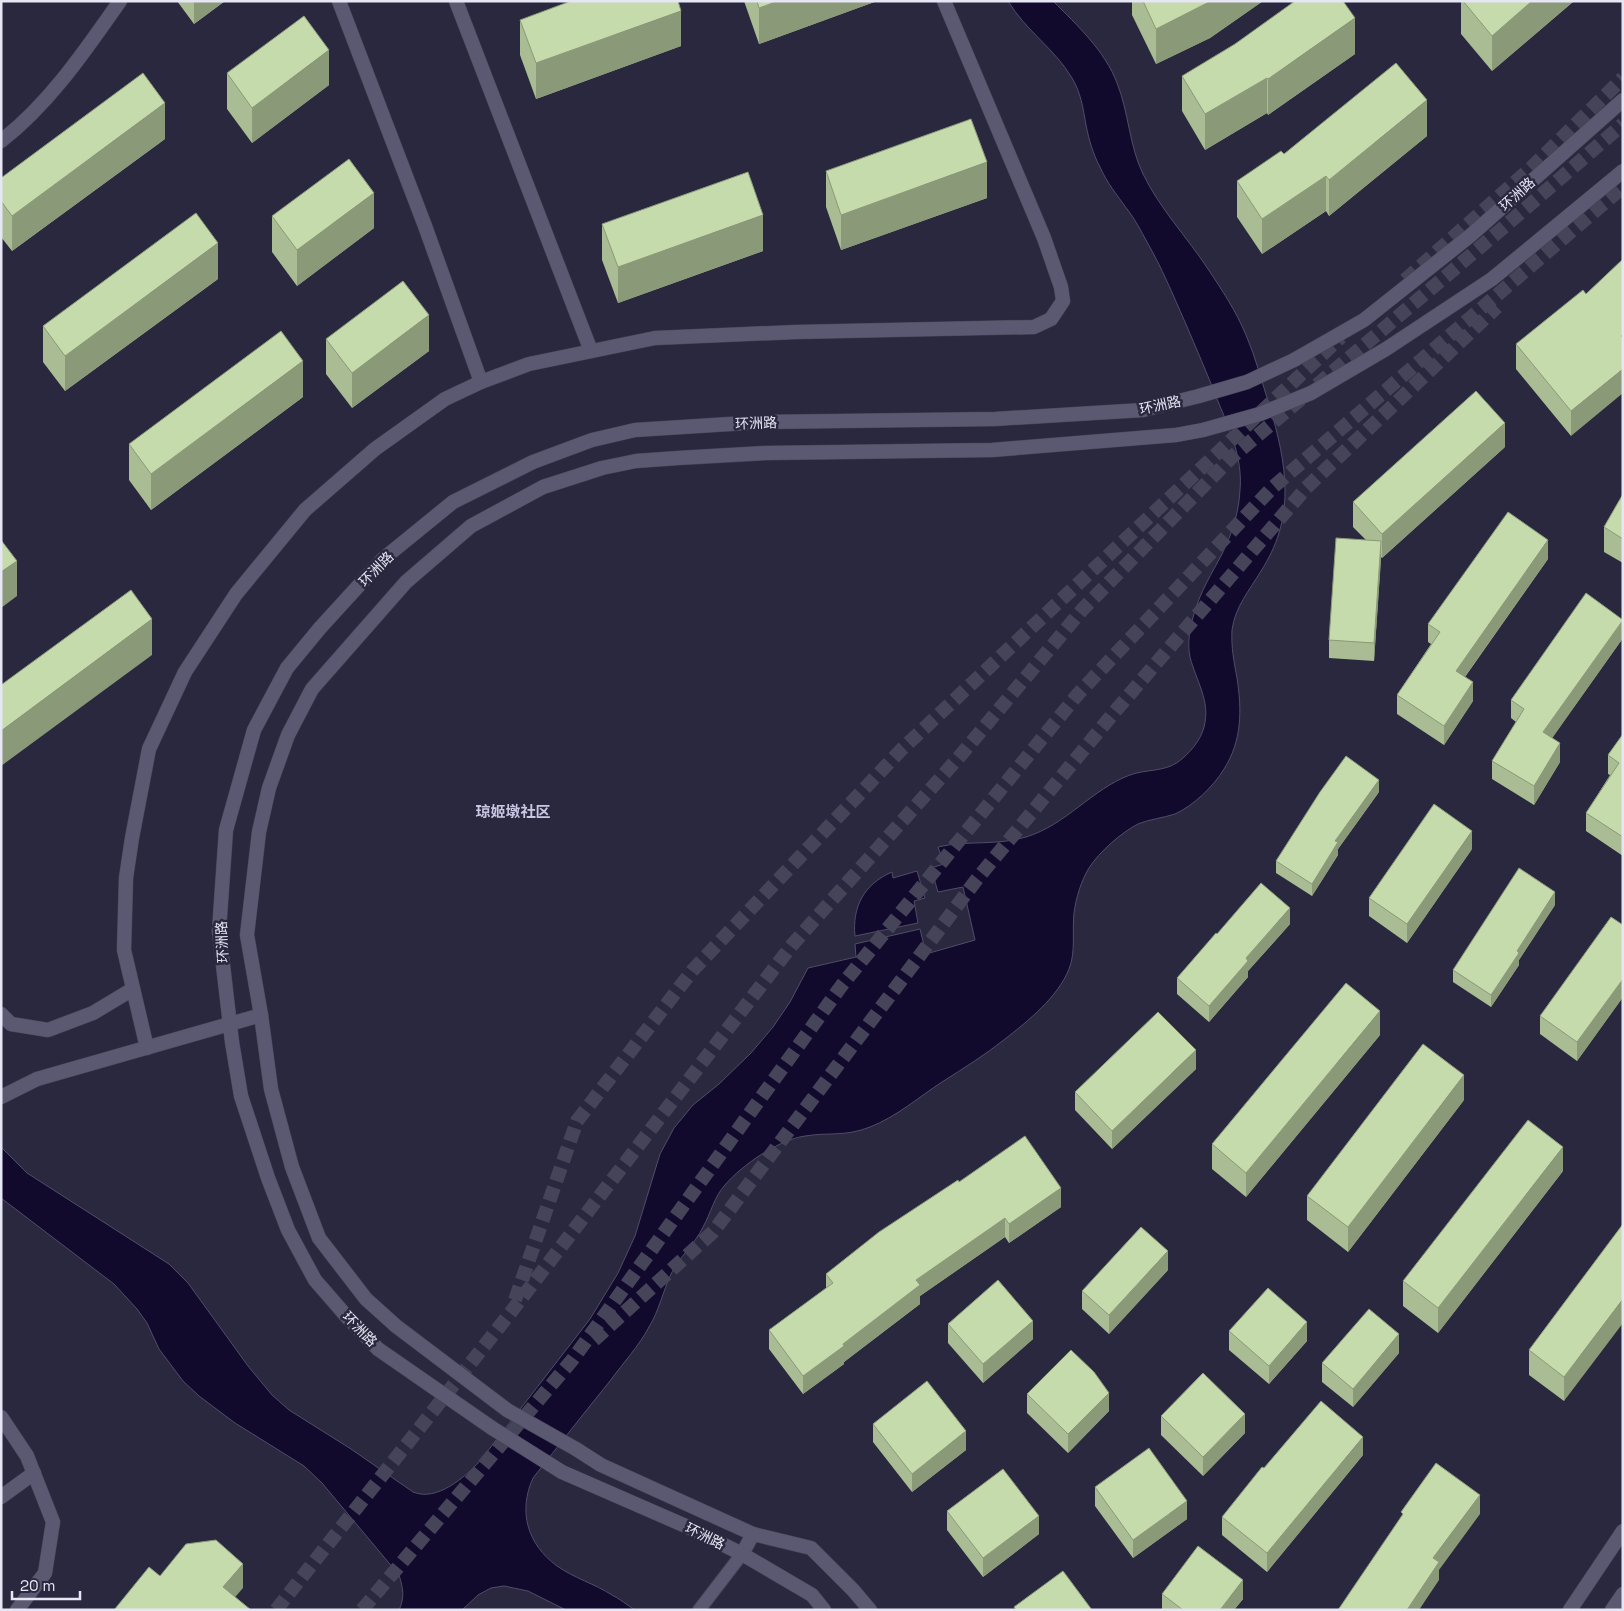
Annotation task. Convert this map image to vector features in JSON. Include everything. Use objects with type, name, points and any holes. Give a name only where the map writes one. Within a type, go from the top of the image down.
[{"type":"street","points":[[1,142],[24,124],[82,54],[120,1]]},
{"type":"street","points":[[339,1],[425,226],[480,382]]},
{"type":"street","points":[[456,1],[591,351]]},
{"type":"street","points":[[147,1048],[124,950],[126,878],[149,749],[185,672],[236,594],[305,510],[375,450],[445,400],[480,382],[529,364],[655,338],[796,332],[1034,327],[1051,319],[1063,302],[1062,287],[1044,238],[944,1]]},
{"type":"street","name":"环洲路","points":[[824,1610],[812,1595],[742,1554],[688,1527],[562,1472],[492,1428],[378,1348],[348,1318],[315,1280],[288,1230],[268,1178],[242,1096],[230,1024],[219,931],[226,830],[254,730],[287,668],[382,559],[453,502],[533,462],[592,440],[635,430],[762,422],[995,420],[1143,410],[1247,382],[1294,360],[1364,320],[1471,235],[1623,100]]},
{"type":"street","name":"环洲路","points":[[870,1610],[811,1548],[753,1534],[601,1465],[507,1410],[396,1326],[378,1310],[366,1299],[319,1238],[292,1167],[271,1089],[248,934],[259,832],[269,788],[288,735],[312,689],[346,648],[406,582],[471,526],[543,487],[602,468],[636,461],[766,453],[992,450],[1176,435],[1203,430],[1260,414],[1310,393],[1386,349],[1492,279],[1623,171]]},
{"type":"street","points":[[1,1014],[11,1024],[48,1030],[93,1013],[133,989]]},
{"type":"street","points":[[1,1097],[37,1079],[261,1015]]},
{"type":"street","points":[[1,1417],[27,1456],[53,1522],[45,1573],[18,1610]]},
{"type":"street","points":[[1,1497],[34,1473]]},
{"type":"street","points":[[1570,1610],[1623,1530]]},
{"type":"street","points":[[742,1554],[753,1534]]},
{"type":"street","points":[[1612,1610],[1623,1594]]},
{"type":"lane","points":[[699,1610],[742,1554]]},
{"type":"shaded area","points":[[1008,1],[1053,1],[1098,49],[1112,71],[1121,94],[1138,163],[1143,174],[1157,199],[1200,257],[1233,309],[1250,344],[1270,407],[1278,438],[1285,480],[1284,513],[1276,543],[1267,562],[1239,606],[1232,630],[1240,713],[1237,736],[1230,758],[1209,789],[1196,801],[1175,814],[1138,824],[1111,843],[1093,862],[1084,878],[1076,901],[1073,920],[1072,956],[1069,969],[1058,989],[1042,1008],[982,1056],[889,1118],[870,1127],[853,1132],[795,1138],[761,1154],[732,1177],[721,1190],[700,1233],[671,1274],[656,1314],[636,1348],[533,1478],[528,1490],[526,1515],[532,1537],[538,1548],[557,1566],[618,1598],[635,1610],[566,1610],[528,1591],[504,1586],[491,1588],[478,1595],[462,1610],[399,1610],[403,1592],[399,1575],[322,1483],[304,1466],[235,1423],[199,1396],[183,1381],[159,1349],[147,1323],[114,1284],[1,1198],[1,1147],[27,1173],[169,1264],[188,1283],[248,1366],[272,1395],[289,1410],[351,1449],[413,1492],[431,1494],[441,1491],[467,1474],[480,1461],[590,1319],[618,1273],[635,1236],[660,1154],[674,1128],[693,1105],[719,1084],[751,1053],[773,1027],[790,1002],[808,968],[856,957],[855,944],[920,929],[926,954],[975,940],[963,887],[938,892],[931,868],[944,864],[938,847],[1015,840],[1026,837],[1054,824],[1116,781],[1136,773],[1173,765],[1190,751],[1200,737],[1204,727],[1206,708],[1190,657],[1190,630],[1206,583],[1232,531],[1240,490],[1237,455],[1209,380],[1162,272],[1138,225],[1109,184],[1095,157],[1088,136],[1078,89],[1065,68],[1023,22]]},
{"type":"shaded area","points":[[917,871],[925,898],[914,901],[918,923],[855,936],[858,906],[867,890],[882,877],[892,872],[893,878]]},
{"type":"building","points":[[571,1],[678,1],[681,11],[536,63],[520,20]]},
{"type":"building","points":[[757,1],[778,1],[759,8]]},
{"type":"building","points":[[1143,1],[1211,1],[1156,29]]},
{"type":"building","points":[[1295,1],[1343,1],[1355,18],[1268,79],[1205,114],[1182,76],[1235,44]]},
{"type":"building","points":[[1463,1],[1532,1],[1492,36]]},
{"type":"building","points":[[304,16],[329,50],[252,108],[227,73]]},
{"type":"building","points":[[1396,63],[1427,100],[1329,180],[1326,176],[1262,219],[1237,181],[1281,151],[1284,154]]},
{"type":"building","points":[[143,73],[165,103],[12,216],[1,201],[1,178]]},
{"type":"building","points":[[971,119],[987,162],[841,215],[826,171]]},
{"type":"building","points":[[349,159],[374,193],[297,250],[272,216]]},
{"type":"building","points":[[748,172],[763,215],[618,267],[602,224]]},
{"type":"building","points":[[196,213],[218,243],[65,356],[43,326]]},
{"type":"building","points":[[1623,259],[1623,334],[1621,336],[1623,338],[1623,369],[1571,411],[1516,344],[1583,290],[1586,294]]},
{"type":"building","points":[[403,281],[429,315],[352,373],[326,339]]},
{"type":"building","points":[[281,331],[303,361],[151,474],[129,444]]},
{"type":"building","points":[[1476,391],[1505,423],[1382,534],[1353,502]]},
{"type":"building","points":[[1623,494],[1623,539],[1604,527]]},
{"type":"building","points":[[1508,512],[1548,540],[1456,671],[1473,682],[1444,726],[1397,695],[1440,632],[1428,624]]},
{"type":"building","points":[[1336,538],[1381,541],[1374,643],[1329,640]]},
{"type":"building","points":[[1,540],[17,561],[1,572]]},
{"type":"building","points":[[131,590],[152,619],[1,731],[1,685]]},
{"type":"building","points":[[1586,593],[1623,620],[1543,732],[1560,743],[1534,786],[1492,761],[1524,709],[1511,700]]},
{"type":"building","points":[[1623,734],[1623,837],[1586,813],[1619,763],[1608,755]]},
{"type":"building","points":[[1346,756],[1379,780],[1335,841],[1338,842],[1312,884],[1276,861],[1320,792]]},
{"type":"building","points":[[1434,804],[1472,831],[1407,924],[1369,898]]},
{"type":"building","points":[[1519,868],[1555,892],[1517,951],[1519,953],[1491,995],[1453,970]]},
{"type":"building","points":[[1261,883],[1290,908],[1246,958],[1248,961],[1209,1006],[1177,978]]},
{"type":"building","points":[[1611,917],[1623,925],[1623,979],[1577,1042],[1540,1016]]},
{"type":"building","points":[[1346,983],[1380,1011],[1246,1173],[1212,1144]]},
{"type":"building","points":[[1158,1012],[1196,1050],[1112,1131],[1075,1092]]},
{"type":"building","points":[[1423,1044],[1464,1075],[1348,1227],[1307,1196]]},
{"type":"building","points":[[1528,1120],[1563,1147],[1438,1308],[1403,1281]]},
{"type":"building","points":[[1025,1136],[1061,1188],[1009,1224],[1005,1218],[916,1280],[920,1285],[803,1376],[769,1330],[833,1283],[826,1274],[879,1232],[958,1180],[959,1182]]},
{"type":"building","points":[[1623,1224],[1623,1299],[1564,1377],[1529,1350]]},
{"type":"building","points":[[1141,1227],[1168,1251],[1109,1315],[1082,1291]]},
{"type":"building","points":[[998,1280],[1033,1321],[983,1364],[948,1324]]},
{"type":"building","points":[[1268,1288],[1307,1322],[1269,1366],[1229,1331]]},
{"type":"building","points":[[1369,1309],[1399,1334],[1353,1389],[1322,1363]]},
{"type":"building","points":[[1071,1350],[1094,1372],[1109,1393],[1068,1434],[1027,1394]]},
{"type":"building","points":[[1203,1373],[1245,1414],[1203,1457],[1161,1416]]},
{"type":"building","points":[[927,1381],[966,1431],[912,1474],[873,1424]]},
{"type":"building","points":[[1321,1401],[1363,1437],[1267,1553],[1222,1517],[1262,1467],[1264,1468]]},
{"type":"building","points":[[1149,1448],[1187,1501],[1133,1540],[1095,1487]]},
{"type":"building","points":[[1436,1463],[1480,1495],[1433,1558],[1439,1562],[1407,1610],[1338,1610],[1403,1514],[1401,1512]]},
{"type":"building","points":[[1003,1469],[1039,1516],[983,1558],[947,1511]]},
{"type":"building","points":[[216,1540],[243,1564],[223,1587],[251,1610],[114,1610],[149,1567],[160,1576],[186,1544]]},
{"type":"building","points":[[1198,1546],[1243,1580],[1220,1610],[1183,1610],[1162,1594]]},
{"type":"building","points":[[1063,1571],[1092,1610],[1016,1610],[1014,1607]]},
{"type":"tunnel","points":[[1405,280],[1531,168],[1623,78]]},
{"type":"tunnel","points":[[1317,385],[1623,124]]},
{"type":"tunnel","points":[[362,1610],[573,1359],[842,985],[1078,694],[1272,488],[1623,187]]},
{"type":"tunnel","points":[[594,1340],[713,1232],[977,879],[1117,709],[1306,488],[1497,307]]},
{"type":"tunnel","points":[[515,1300],[577,1121],[692,971],[901,750],[1341,337]]},
{"type":"tunnel","points":[[276,1610],[511,1312],[792,945],[960,756],[1082,610],[1232,457],[1301,399]]},
{"type":"district","name":"琼姬墩社区","points":[[513,811]]}]
